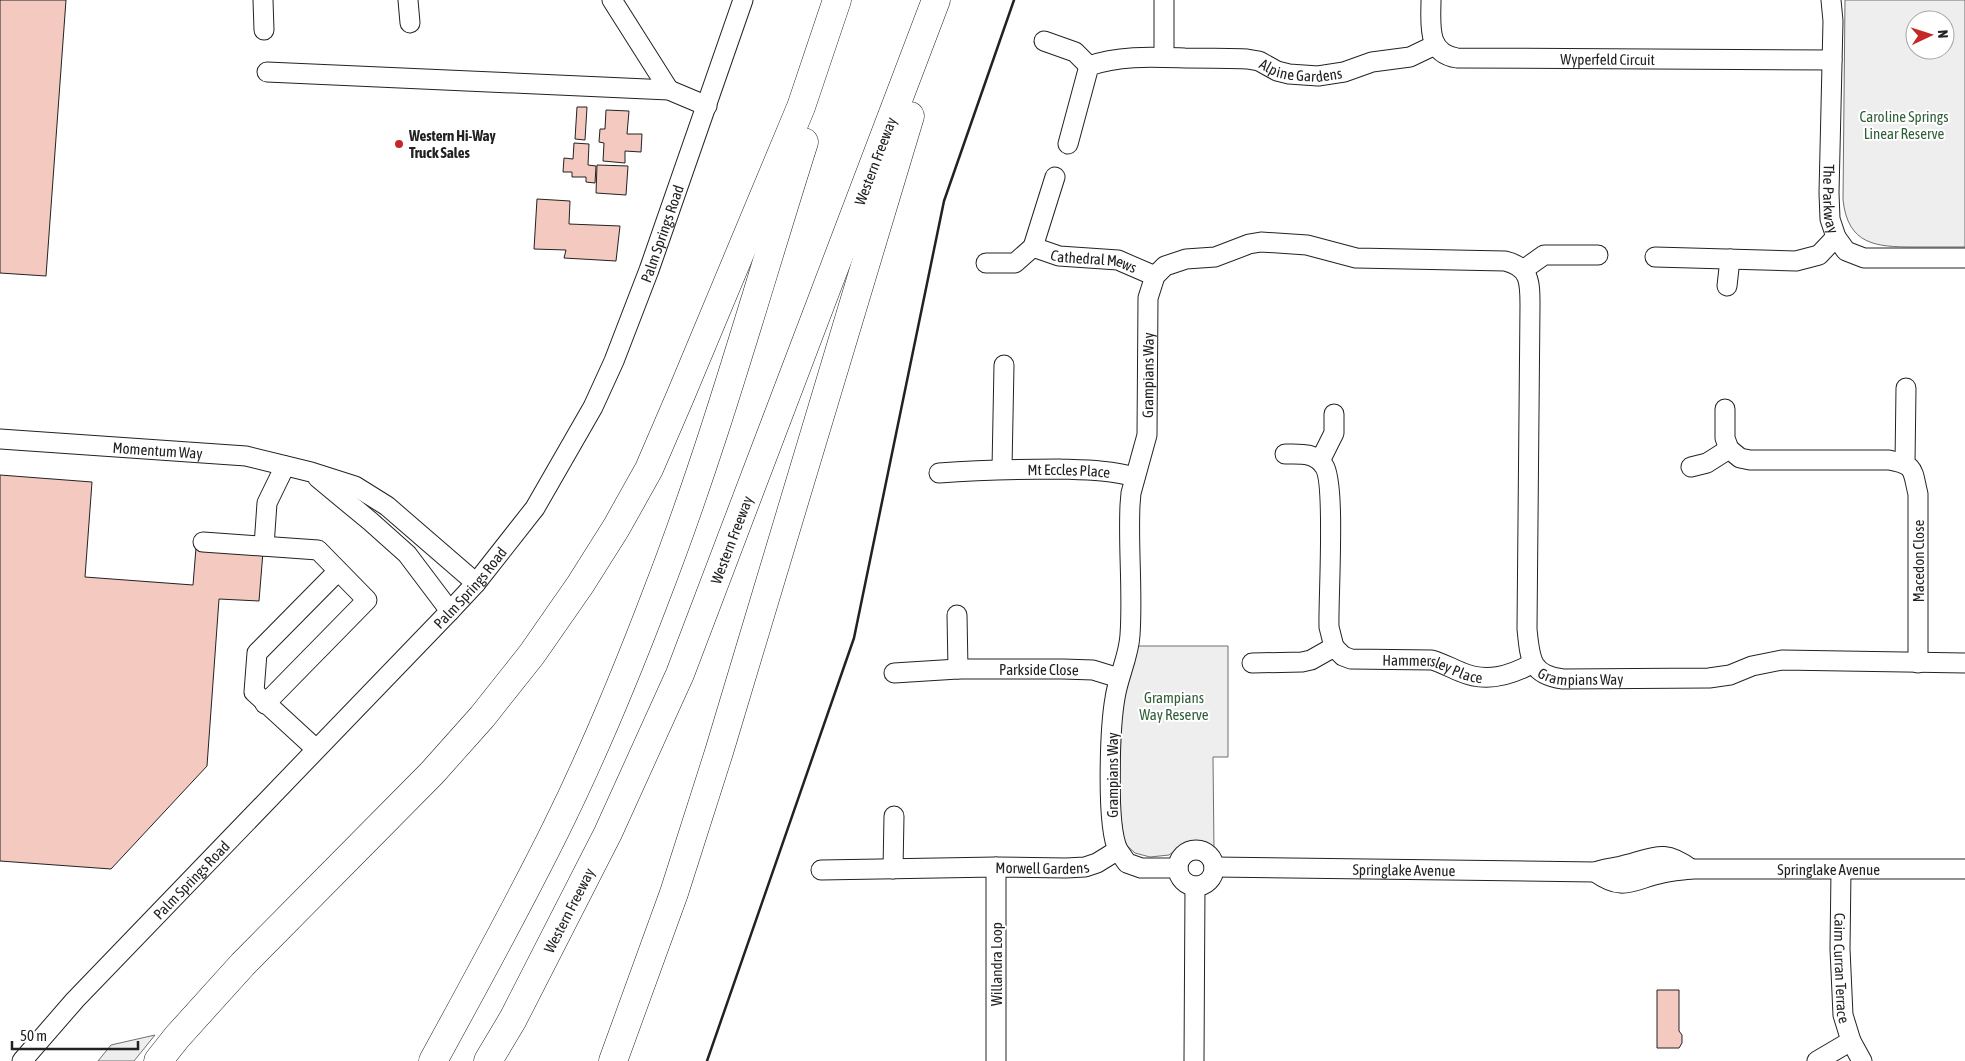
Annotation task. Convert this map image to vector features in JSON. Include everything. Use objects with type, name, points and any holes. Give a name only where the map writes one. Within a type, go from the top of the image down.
[{"type":"highway","points":[[158,1061],[177,1037],[243,964],[432,773],[482,717],[532,654],[580,585],[616,528],[649,469],[801,107],[837,0]]},
{"type":"highway","points":[[433,1061],[495,948],[558,826],[601,731],[657,593],[709,447],[849,0]]},
{"type":"highway","name":"Western Freeway","points":[[488,1061],[513,1019],[608,832],[680,674],[936,0]]},
{"type":"highway","points":[[613,1061],[674,893],[945,0]]},
{"type":"street","points":[[263,0],[264,30]]},
{"type":"street","points":[[408,0],[410,23]]},
{"type":"street","points":[[612,0],[669,90]]},
{"type":"street","name":"Palm Springs Road","points":[[22,1061],[75,1000],[476,583],[534,508],[593,407],[614,361],[649,270],[743,0]]},
{"type":"street","points":[[1164,0],[1164,57]]},
{"type":"street","points":[[1431,0],[1431,22],[1435,45]]},
{"type":"street","name":"The Parkway","points":[[1831,0],[1833,21],[1829,193],[1830,219],[1836,237],[1846,251],[1864,258],[1965,258]]},
{"type":"street","name":"The Parkway","points":[[1833,21],[1839,0]]},
{"type":"street","points":[[1044,41],[1075,52],[1089,66],[1068,144]]},
{"type":"street","name":"Alpine Gardens","points":[[1089,66],[1120,59],[1164,57],[1247,59],[1258,61],[1289,74],[1318,76],[1344,72],[1372,62],[1410,57],[1435,45]]},
{"type":"street","name":"Wyperfeld Circuit","points":[[1435,45],[1446,55],[1466,59],[1832,60]]},
{"type":"street","points":[[267,72],[669,90],[707,106]]},
{"type":"street","name":"Cathedral Mews","points":[[986,264],[1015,263],[1033,246],[1055,178]]},
{"type":"street","points":[[1655,257],[1796,261],[1819,256],[1836,237]]},
{"type":"street","points":[[1155,276],[1164,266],[1174,262],[1186,259],[1215,258],[1249,244],[1261,242],[1307,245],[1356,258],[1505,261],[1515,263],[1523,270],[1544,255],[1598,255]]},
{"type":"street","name":"Cathedral Mews","points":[[1033,246],[1059,256],[1118,260],[1155,276]]},
{"type":"street","points":[[1727,286],[1730,259]]},
{"type":"street","name":"Grampians Way","points":[[1523,270],[1527,276],[1530,289],[1527,629],[1533,663],[1543,674],[1563,679],[1709,678],[1730,675],[1752,666],[1782,660],[1965,663]]},
{"type":"street","name":"Grampians Way","points":[[1118,850],[1114,841],[1112,822],[1112,718],[1119,678],[1130,637],[1129,514],[1131,493],[1147,435],[1148,298],[1155,276]]},
{"type":"street","points":[[1002,468],[1004,365]]},
{"type":"street","name":"Macedon Close","points":[[1906,388],[1905,463],[1912,470],[1918,494],[1918,663]]},
{"type":"street","points":[[1725,409],[1726,438],[1729,449],[1740,458],[1750,460],[1889,460],[1905,463]]},
{"type":"street","points":[[1320,461],[1334,433],[1334,414]]},
{"type":"street","name":"Momentum Way","points":[[0,439],[246,456],[311,472],[355,486],[387,506],[476,583]]},
{"type":"street","points":[[1691,467],[1708,463],[1729,449]]},
{"type":"street","points":[[1252,664],[1302,662],[1311,660],[1334,647],[1329,628],[1329,482],[1325,467],[1314,456],[1286,454]]},
{"type":"street","points":[[264,546],[267,503],[285,466]]},
{"type":"street","name":"Mt Eccles Place","points":[[939,473],[1002,468],[1115,471],[1135,477]]},
{"type":"street","name":"Momentum Way","points":[[311,472],[407,554],[450,611]]},
{"type":"street","points":[[203,542],[318,550],[367,600],[265,704]]},
{"type":"street","points":[[316,749],[254,692],[257,654],[338,571]]},
{"type":"street","points":[[957,615],[958,669]]},
{"type":"street","name":"Hammersley Place","points":[[1334,647],[1343,656],[1351,659],[1432,660],[1462,673],[1493,678],[1516,673],[1533,663]]},
{"type":"street","name":"Parkside Close","points":[[894,673],[958,669],[1093,670],[1119,678]]},
{"type":"street","points":[[893,869],[894,816]]},
{"type":"street","points":[[1118,850],[1128,863],[1141,868],[1178,868]]},
{"type":"street","name":"Morwell Gardens","points":[[821,870],[1085,867],[1097,863],[1118,850]]},
{"type":"street","points":[[1196,850],[1206,853],[1213,862],[1214,867],[1210,878],[1201,885],[1195,886],[1183,880],[1178,868],[1179,862],[1185,853],[1196,850]]},
{"type":"street","name":"Willandra Loop","points":[[996,867],[996,1061]]},
{"type":"street","name":"Springlake Avenue","points":[[1214,867],[1595,872],[1607,880],[1629,883],[1664,872],[1691,869],[1965,869]]},
{"type":"street","name":"Cairn Curran Terrace","points":[[1841,870],[1841,990],[1843,1015],[1851,1041],[1862,1061]]},
{"type":"street","points":[[1194,1061],[1195,886]]},
{"type":"street","points":[[1817,1061],[1851,1041]]},
{"type":"green space","name":"Caroline Springs Linear Reserve","points":[[1845,0],[1965,0],[1965,247],[1900,247],[1876,244],[1858,235],[1846,215],[1843,200]]},
{"type":"green space","name":"Grampians Way Reserve","points":[[1138,646],[1228,646],[1228,757],[1213,757],[1214,851],[1200,843],[1191,843],[1180,847],[1169,855],[1150,857],[1135,853],[1124,843],[1120,810],[1121,704]]},
{"type":"green space","points":[[155,1035],[134,1061],[98,1061],[111,1045]]},
{"type":"building","points":[[0,0],[66,0],[46,276],[0,273]]},
{"type":"building","points":[[577,107],[587,107],[585,140],[575,139]]},
{"type":"building","points":[[606,110],[629,111],[627,134],[642,134],[641,152],[625,151],[625,163],[603,161],[604,143],[599,142],[600,129],[605,129]]},
{"type":"building","points":[[574,143],[589,144],[588,165],[596,166],[595,183],[586,182],[586,177],[572,177],[572,172],[563,172],[564,158],[573,159]]},
{"type":"building","points":[[597,165],[628,166],[626,195],[596,193]]},
{"type":"building","points":[[537,199],[570,201],[569,224],[620,226],[616,261],[564,258],[566,250],[534,249]]},
{"type":"building","points":[[0,475],[92,482],[85,577],[193,585],[196,548],[263,552],[259,601],[219,599],[207,766],[111,869],[0,861]]},
{"type":"building","points":[[1657,990],[1679,990],[1679,1031],[1682,1035],[1682,1043],[1679,1048],[1657,1048]]},
{"type":"wall","points":[[707,1061],[854,638],[944,201],[1014,0]]},
{"type":"place","name":"Western Hi-Way Truck Sales","points":[[399,144]]}]
